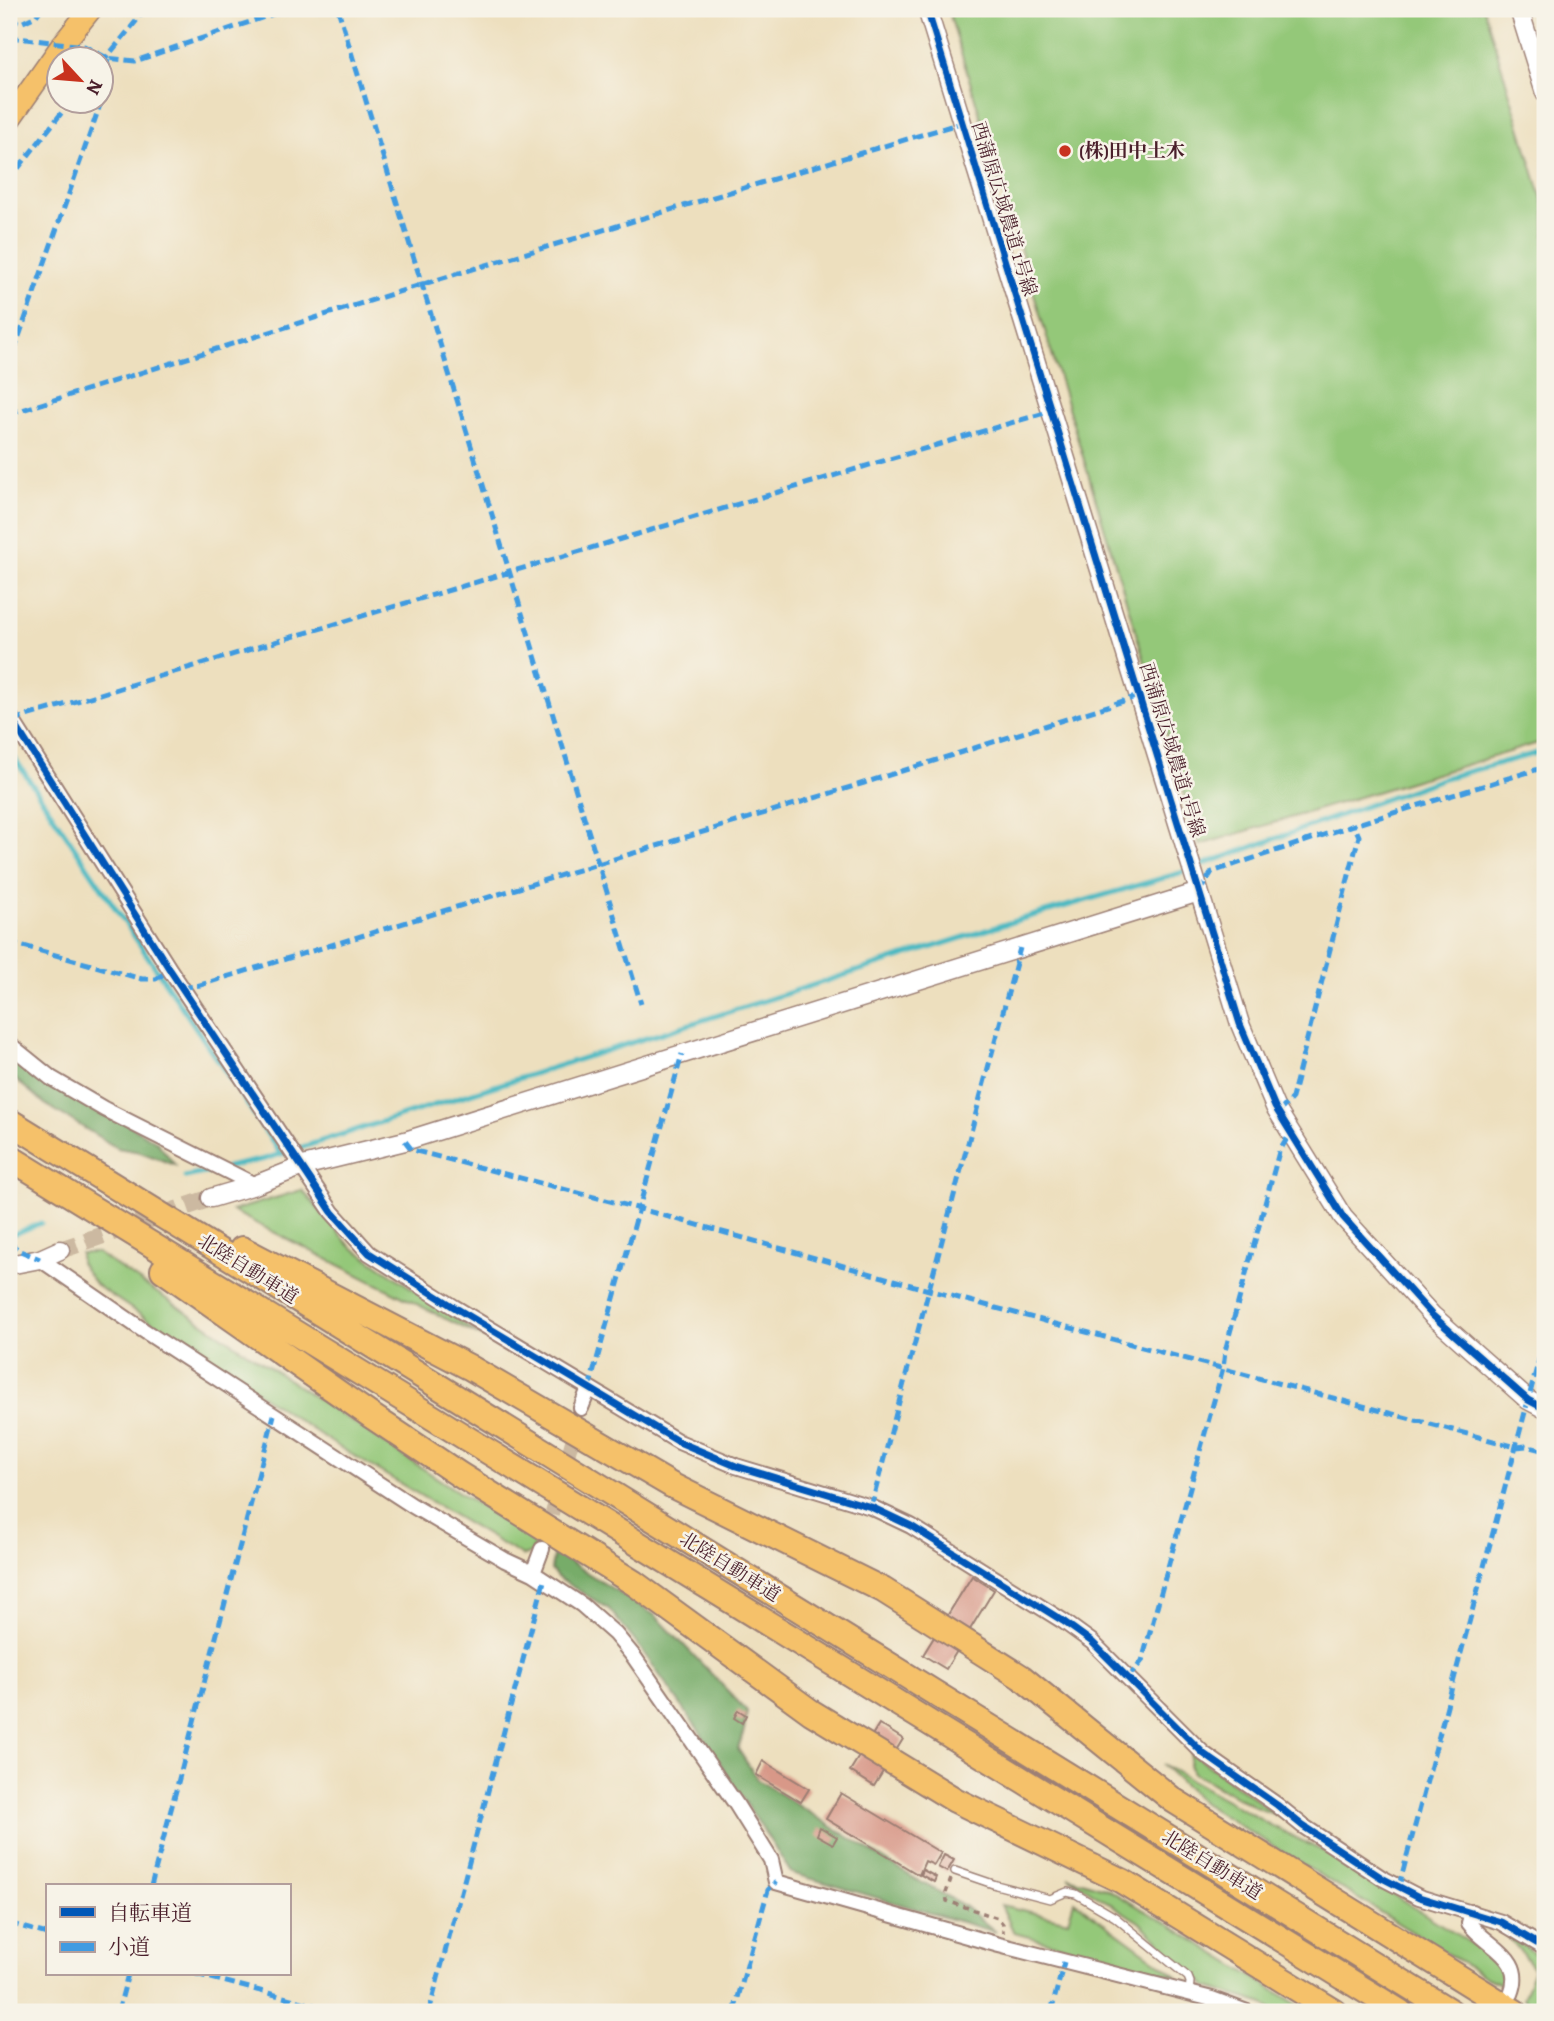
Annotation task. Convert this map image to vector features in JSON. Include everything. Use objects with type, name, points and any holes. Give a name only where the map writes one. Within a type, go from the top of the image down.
[{"type":"highway","name":"北陸自動車道","points":[[9,1121],[1451,2012]]},
{"type":"highway","name":"北陸自動車道","points":[[9,1157],[1399,2012]]},
{"type":"highway","points":[[71,1160],[469,1367],[671,1485],[883,1590],[1021,1677],[1173,1800],[1513,2003]]},
{"type":"highway","points":[[9,1167],[120,1239],[460,1475],[634,1583],[811,1712],[955,1800],[1122,1881],[1335,2012]]},
{"type":"main road","points":[[9,120],[62,45],[92,9]]},
{"type":"street","name":"西蒲原広域農道 1号線","points":[[927,9],[1240,1024],[1275,1107],[1343,1217],[1432,1315],[1528,1399],[1545,1409]]},
{"type":"street","points":[[1519,9],[1545,93]]},
{"type":"street","points":[[9,715],[170,970],[332,1212],[369,1253],[679,1443],[736,1466],[871,1507],[911,1526],[1092,1642],[1204,1754],[1278,1805],[1303,1826],[1382,1878],[1419,1897],[1472,1912],[1518,1930],[1545,1948]]},
{"type":"street","points":[[211,1198],[255,1185],[303,1166],[405,1141],[1199,892]]},
{"type":"street","points":[[9,1044],[51,1078],[104,1109],[255,1185]]},
{"type":"street","points":[[9,1265],[40,1259],[60,1250]]},
{"type":"street","points":[[40,1259],[154,1338],[413,1506],[505,1560],[533,1573],[591,1611],[634,1657],[736,1804],[771,1860],[776,1882],[999,1945],[1212,1999],[1247,2012]]},
{"type":"street","points":[[580,1408],[589,1388]]},
{"type":"street","points":[[533,1573],[542,1549]]},
{"type":"street","points":[[1472,1912],[1469,1923],[1476,1934],[1508,1957],[1513,1966],[1513,2003]]},
{"type":"lane","points":[[955,1871],[1050,1899],[1067,1892],[1076,1894],[1115,1917],[1188,1977],[1189,1994]]},
{"type":"path","points":[[955,1871],[946,1893],[947,1901],[998,1919],[1003,1924],[999,1945]]},
{"type":"green space","points":[[948,9],[1484,9],[1545,209],[1545,741],[1200,845]]},
{"type":"green space","points":[[9,1051],[157,1142],[175,1165],[140,1152],[117,1148],[45,1104],[9,1074]]},
{"type":"green space","points":[[302,1190],[350,1246],[486,1339],[232,1211]]},
{"type":"green space","points":[[80,1253],[97,1253],[534,1542],[533,1553],[522,1556],[334,1444],[96,1285],[80,1263]]},
{"type":"green space","points":[[554,1552],[656,1616],[747,1711],[738,1749],[758,1780],[915,1879],[963,1905],[996,1932],[791,1873],[698,1729],[641,1649],[609,1609],[558,1578],[551,1570]]},
{"type":"green space","points":[[1191,1753],[1279,1816],[1255,1807],[1193,1773],[1189,1765]]},
{"type":"green space","points":[[1162,1764],[1276,1828],[1333,1856],[1505,1965],[1510,1988],[1487,1978],[1203,1803]]},
{"type":"green space","points":[[1068,1877],[1105,1888],[1165,1922],[1309,2012],[1276,2012],[1264,2004],[1208,1987],[1139,1922]]},
{"type":"green space","points":[[1074,1901],[1178,1977],[1014,1933],[1001,1905],[1068,1921]]},
{"type":"green space","points":[[1506,1933],[1545,1961],[1545,2012],[1523,1999],[1534,1969]]},
{"type":"building","points":[[972,1576],[994,1590],[946,1669],[923,1655]]},
{"type":"building","points":[[738,1710],[746,1715],[742,1723],[734,1718]]},
{"type":"building","points":[[879,1724],[903,1739],[874,1786],[850,1771]]},
{"type":"building","points":[[763,1761],[809,1789],[801,1802],[756,1775]]},
{"type":"building","points":[[841,1793],[941,1853],[934,1865],[925,1861],[919,1875],[826,1819]]},
{"type":"building","points":[[820,1827],[837,1837],[833,1844],[817,1835]]},
{"type":"building","points":[[944,1855],[954,1860],[947,1872],[938,1867]]},
{"type":"building","points":[[923,1870],[936,1877],[934,1882],[921,1875]]},
{"type":"waterway","points":[[9,750],[280,1153]]},
{"type":"waterway","points":[[227,1167],[265,1159],[1018,920],[1177,874],[1444,778],[1545,751]]},
{"type":"waterway","points":[[185,1177],[218,1170]]},
{"type":"waterway","points":[[9,1236],[41,1223]]},
{"type":"tunnel","points":[[60,1250],[211,1198]]},
{"type":"tunnel","points":[[546,1535],[577,1423]]},
{"type":"marked path","points":[[9,19],[21,23],[36,16],[41,9]]},
{"type":"marked path","points":[[116,46],[146,9]]},
{"type":"marked path","points":[[9,37],[84,46],[107,58],[135,61],[288,9]]},
{"type":"marked path","points":[[338,9],[641,1004]]},
{"type":"marked path","points":[[9,180],[59,116]]},
{"type":"marked path","points":[[9,365],[96,116]]},
{"type":"marked path","points":[[9,414],[433,281],[961,123]]},
{"type":"marked path","points":[[13,720],[1051,411]]},
{"type":"marked path","points":[[182,988],[200,985],[864,783],[1139,696]]},
{"type":"marked path","points":[[1199,892],[1212,872],[1354,825],[1545,767]]},
{"type":"marked path","points":[[1279,1112],[1292,1098],[1359,836],[1354,825]]},
{"type":"marked path","points":[[9,942],[142,979],[156,979],[170,970]]},
{"type":"marked path","points":[[871,1507],[1020,948]]},
{"type":"marked path","points":[[589,1388],[682,1054]]},
{"type":"marked path","points":[[1128,1678],[1142,1661],[1279,1152],[1291,1132]]},
{"type":"marked path","points":[[405,1141],[412,1150],[637,1208],[929,1290],[1516,1447],[1526,1446],[1545,1451]]},
{"type":"marked path","points":[[9,1242],[20,1251],[40,1259]]},
{"type":"marked path","points":[[1399,1886],[1545,1337]]},
{"type":"marked path","points":[[152,1884],[274,1415]]},
{"type":"marked path","points":[[429,2012],[544,1581]]},
{"type":"marked path","points":[[734,2012],[768,1890],[776,1882]]},
{"type":"marked path","points":[[9,1923],[46,1934]]},
{"type":"marked path","points":[[1051,2012],[1064,1962]]},
{"type":"marked path","points":[[118,2012],[127,1976]]},
{"type":"marked path","points":[[204,1976],[340,2012]]},
{"type":"cycle path","points":[[927,9],[1240,1024],[1275,1107],[1343,1217],[1432,1315],[1528,1400],[1545,1409]]},
{"type":"cycle path","points":[[9,715],[170,970],[332,1212],[369,1253],[679,1442],[736,1466],[871,1507],[911,1526],[1092,1642],[1204,1754],[1303,1826],[1382,1878],[1419,1897],[1501,1922],[1545,1948]]},
{"type":"place","name":"(株)田中土木","points":[[1065,151]]}]
